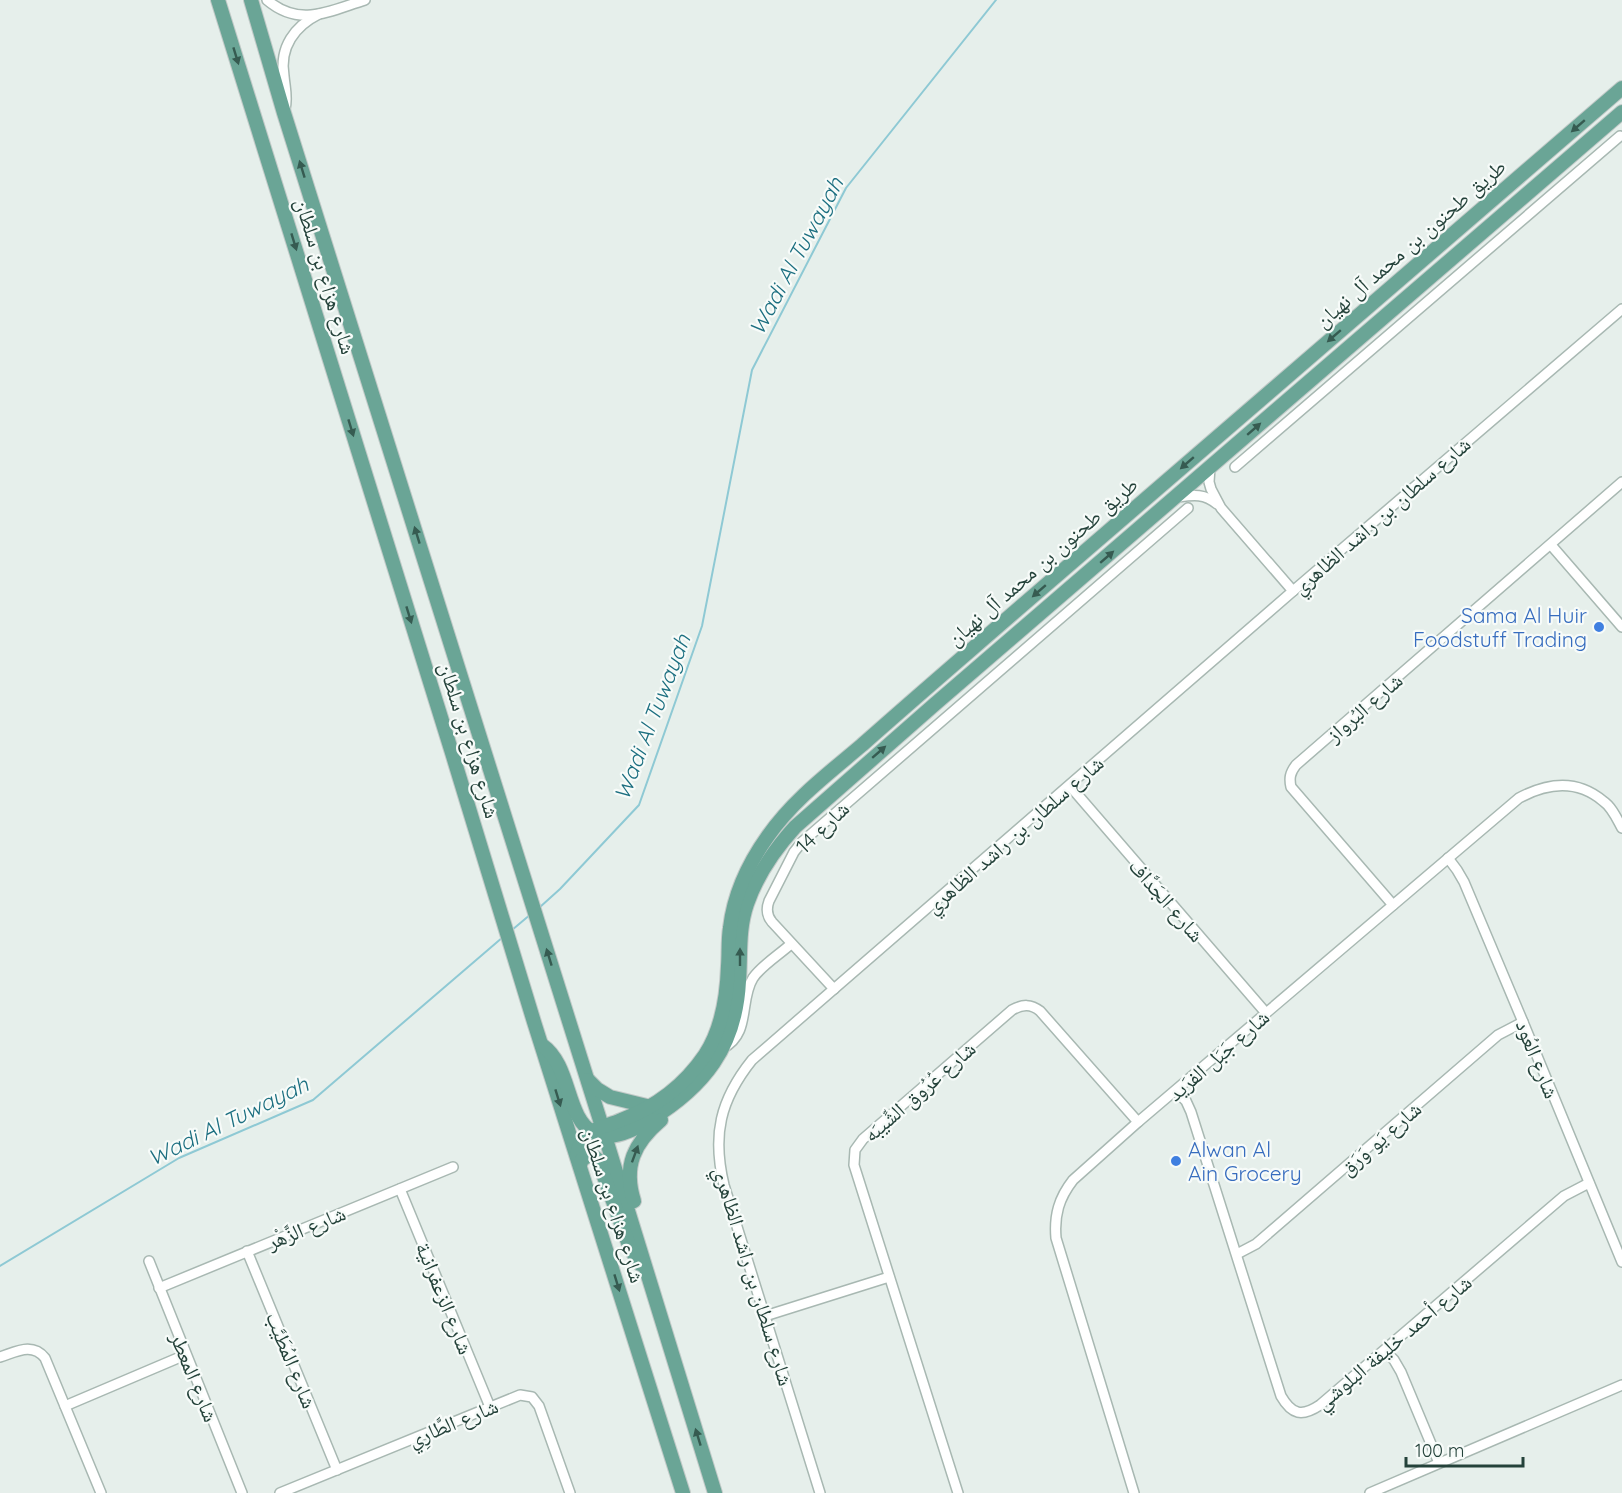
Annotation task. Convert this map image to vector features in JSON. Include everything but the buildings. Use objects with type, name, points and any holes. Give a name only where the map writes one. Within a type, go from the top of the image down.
[{"type":"main road","name":"شارع هزاع بن سلطان","points":[[218,0],[681,1493]]},
{"type":"main road","name":"شارع هزاع بن سلطان","points":[[250,0],[587,1078],[599,1132],[647,1272],[715,1493]]},
{"type":"main road","name":"طريق طحنون بن محمد آل نهيان","points":[[599,1132],[651,1107],[672,1092],[704,1056],[716,1035],[726,996],[732,914],[743,877],[774,826],[794,805],[1622,88]]},
{"type":"main road","name":"طريق طحنون بن محمد آل نهيان","points":[[599,1132],[619,1134],[646,1123],[694,1088],[710,1069],[721,1049],[735,1012],[739,987],[741,928],[746,906],[755,883],[773,854],[795,827],[1424,282],[1615,123],[1622,112]]},
{"type":"main road","points":[[1371,329],[1368,321],[1370,315],[1423,267],[1438,247]]},
{"type":"main road","points":[[860,769],[856,761],[859,754],[902,716],[922,692]]},
{"type":"main road","points":[[542,1045],[554,1056],[579,1117],[599,1132],[582,1140],[578,1148],[578,1160],[580,1162],[585,1157],[592,1156],[598,1160],[630,1248],[647,1272]]},
{"type":"main road","points":[[587,1078],[597,1089],[610,1097],[651,1107]]},
{"type":"main road","points":[[647,1272],[648,1252],[630,1189],[632,1160],[641,1139],[679,1106],[694,1088]]},
{"type":"street","points":[[267,0],[278,9],[291,15],[305,16],[365,0]]},
{"type":"street","points":[[284,113],[287,98],[283,62],[285,49],[298,28],[319,14]]},
{"type":"street","points":[[1235,467],[1620,136]]},
{"type":"street","points":[[1438,270],[1438,279],[1442,289]]},
{"type":"street","points":[[1424,282],[1442,289]]},
{"type":"street","name":"شارع سلطان بن راشد الظاهري","points":[[820,1493],[719,1167],[718,1132],[726,1100],[733,1087],[752,1060],[1622,309]]},
{"type":"street","points":[[1210,467],[1209,482],[1221,508]]},
{"type":"street","name":"شارع البُرواز","points":[[1393,905],[1291,787],[1289,780],[1291,772],[1296,765],[1622,482]]},
{"type":"street","points":[[1175,498],[1200,495],[1210,499],[1221,508],[1293,591]]},
{"type":"street","name":"شارع 14","points":[[834,990],[769,919],[767,909],[769,901],[794,852],[802,842],[1188,508]]},
{"type":"street","points":[[1551,545],[1622,627]]},
{"type":"street","points":[[961,682],[966,701]]},
{"type":"street","points":[[935,704],[943,707],[950,714]]},
{"type":"street","name":"شارع جَبَل الفرَيد","points":[[1134,1493],[1056,1238],[1055,1225],[1059,1201],[1065,1190],[1073,1180],[1138,1122],[1519,798],[1533,790],[1571,785],[1587,790],[1604,801],[1622,828]]},
{"type":"street","name":"شارع الجَدَّاف","points":[[1070,786],[1266,1013]]},
{"type":"street","name":"شارع العُود","points":[[1448,858],[1464,882],[1589,1183],[1618,1243],[1622,1262]]},
{"type":"street","points":[[721,1049],[732,1043],[738,1035],[754,976],[791,944]]},
{"type":"street","name":"شارع عُرُوق الشِّيبَه","points":[[958,1493],[854,1164],[855,1150],[863,1139],[1012,1010],[1027,1005],[1034,1006],[1040,1011],[1138,1122]]},
{"type":"street","name":"شارع يَو وَرَق","points":[[1237,1254],[1251,1247],[1498,1035],[1523,1022]]},
{"type":"street","name":"شارع أحمد خليفة البلوشي","points":[[1176,1090],[1186,1101],[1191,1112],[1281,1396],[1287,1407],[1294,1412],[1312,1411],[1564,1196],[1589,1183]]},
{"type":"street","name":"شارع الزَّهْر","points":[[159,1288],[453,1167]]},
{"type":"street","name":"شارع الزعفرانية","points":[[400,1189],[490,1407]]},
{"type":"street","name":"شارع المُطَيَّب","points":[[247,1251],[337,1470]]},
{"type":"street","name":"شارع المعطر","points":[[149,1261],[242,1493]]},
{"type":"street","points":[[765,1316],[889,1277]]},
{"type":"street","points":[[0,1358],[28,1349],[35,1349],[45,1358],[101,1493]]},
{"type":"street","points":[[1385,1351],[1401,1372],[1438,1463]]},
{"type":"street","points":[[65,1406],[185,1355]]},
{"type":"street","points":[[1370,1493],[1622,1385]]},
{"type":"street","name":"شارع الطَّارِي","points":[[280,1493],[520,1395],[526,1395],[536,1401],[539,1406],[570,1493]]},
{"type":"waterway","name":"Wadi Al Tuwayah","points":[[540,907],[560,889],[639,805],[702,626],[752,370],[846,188],[996,0]]},
{"type":"waterway","name":"Wadi Al Tuwayah","points":[[512,930],[531,914]]},
{"type":"waterway","name":"Wadi Al Tuwayah","points":[[0,1266],[179,1158],[313,1100],[503,937]]},
{"type":"place","name":"Sama Al Huir Foodstuff Trading","points":[[1599,627]]},
{"type":"place","name":"Alwan Al Ain Grocery","points":[[1176,1161]]}]
